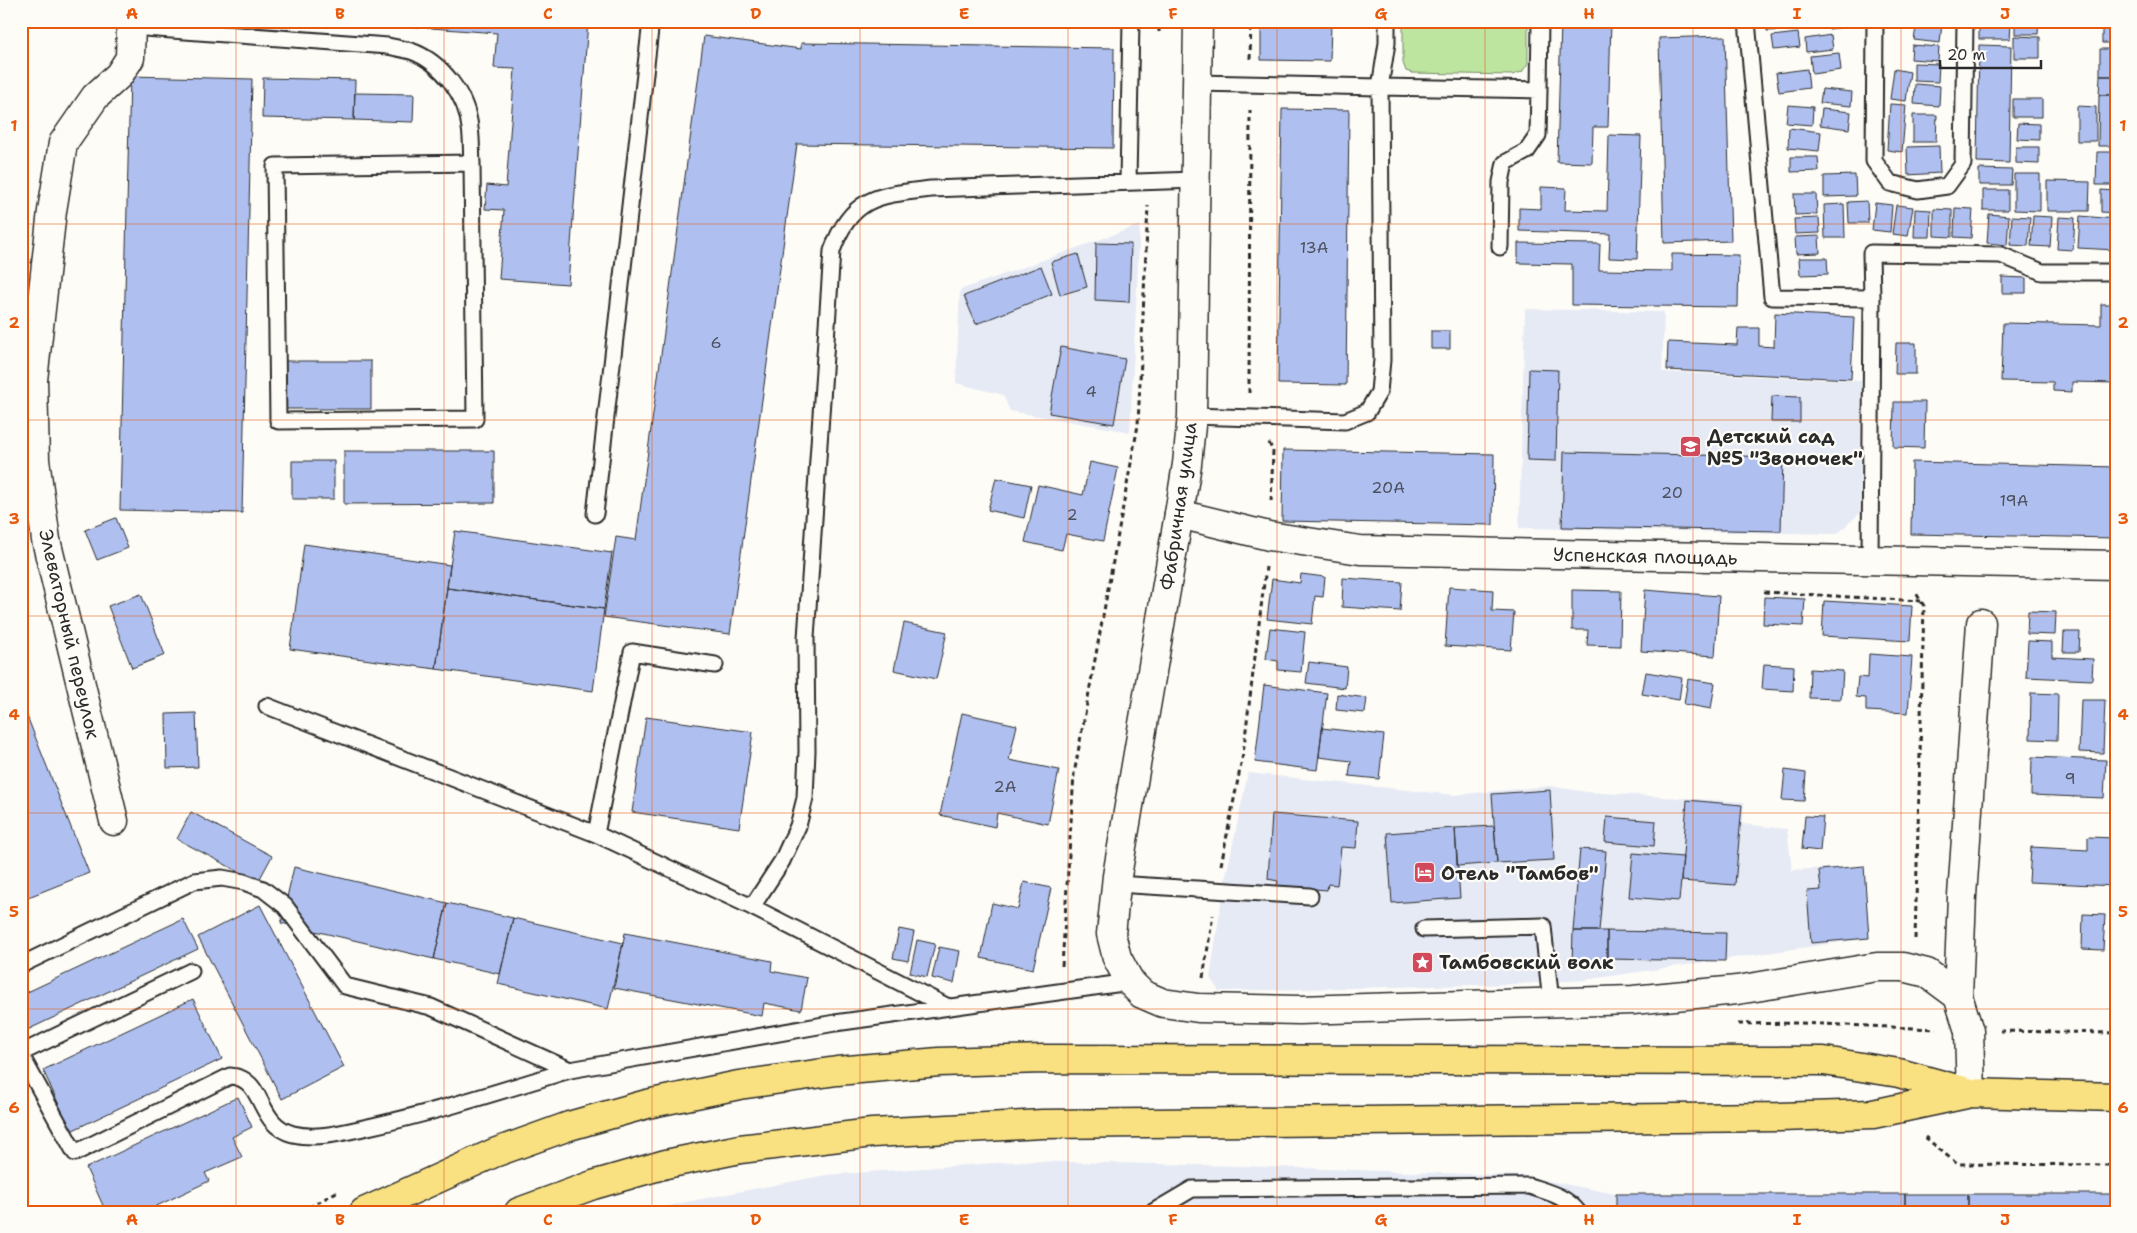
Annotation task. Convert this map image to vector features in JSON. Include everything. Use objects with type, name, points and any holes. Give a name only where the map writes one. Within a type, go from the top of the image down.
[{"type":"main road","points":[[364,1212],[494,1153],[568,1126],[647,1104],[739,1084],[836,1071],[939,1062],[1044,1059],[1824,1061],[1899,1073],[1971,1093]]},
{"type":"main road","points":[[519,1212],[593,1185],[666,1164],[740,1149],[872,1133],[1042,1124],[1779,1117],[1873,1114],[1971,1093],[2116,1097]]},
{"type":"street","name":"Фабричная улица","points":[[1130,982],[1117,958],[1111,934],[1116,884],[1179,514],[1192,416],[1198,21]]},
{"type":"street","name":"Элеваторный переулок","points":[[114,821],[46,540],[35,460],[33,380],[52,211],[63,143],[95,97],[119,75],[130,58],[131,24]]},
{"type":"street","name":"Успенская площадь","points":[[1179,514],[1270,536],[1360,550],[2116,565]]},
{"type":"street","points":[[1971,1093],[1969,1031],[1958,996],[1962,896],[1981,623]]},
{"type":"street","points":[[1130,982],[1142,994],[1163,1004],[1198,1008],[1299,1010],[1633,1000],[1737,990],[1877,967],[1903,967],[1927,972],[1958,996]]},
{"type":"lane","points":[[595,514],[651,21]]},
{"type":"lane","points":[[1128,181],[1131,21]]},
{"type":"lane","points":[[1192,416],[1345,421],[1367,412],[1379,392],[1382,360],[1380,87],[1387,43],[1387,21]]},
{"type":"lane","points":[[1500,246],[1500,182],[1505,163],[1527,151],[1538,135],[1540,21]]},
{"type":"lane","points":[[1747,21],[1772,297],[1872,298]]},
{"type":"lane","points":[[1875,21],[1874,161],[1890,183],[1918,190],[1947,186],[1963,164],[1965,21]]},
{"type":"lane","points":[[131,24],[388,46],[412,52],[434,64],[451,82],[464,103],[470,126],[472,163],[475,419],[278,421],[275,166],[472,163]]},
{"type":"lane","points":[[1197,83],[1539,90]]},
{"type":"lane","points":[[752,907],[782,861],[798,826],[805,798],[807,751],[806,638],[832,251],[839,232],[851,213],[873,199],[894,193],[931,189],[1196,180]]},
{"type":"lane","points":[[1881,560],[1871,253],[2001,256],[2042,272],[2116,272]]},
{"type":"lane","points":[[596,834],[632,652],[715,665]]},
{"type":"lane","points":[[267,706],[596,834],[752,907],[948,1007]]},
{"type":"lane","points":[[21,965],[194,881],[222,878],[244,882],[263,889],[285,906],[345,986],[431,1006],[570,1070]]},
{"type":"lane","points":[[1116,884],[1310,896]]},
{"type":"lane","points":[[1424,929],[1543,926],[1551,1003]]},
{"type":"lane","points":[[190,971],[21,1054],[75,1152],[222,1078],[230,1076],[240,1076],[248,1081],[272,1122],[282,1131],[299,1135],[327,1136],[412,1118],[570,1070],[834,1023],[1130,982]]},
{"type":"lane","points":[[1153,1212],[1192,1189],[1519,1186],[1529,1186],[1559,1196],[1573,1205],[1578,1212]]},
{"type":"path","points":[[1158,40],[1159,21]]},
{"type":"path","points":[[1061,991],[1074,774],[1138,425],[1148,203]]},
{"type":"path","points":[[1881,560],[1924,606],[1915,969]]},
{"type":"path","points":[[1731,1024],[1799,1023],[1969,1031],[2116,1033]]},
{"type":"path","points":[[1927,1137],[1957,1164],[2116,1165]]},
{"type":"shaded area","points":[[1140,225],[1130,432],[1010,411],[1003,395],[956,383],[960,290]]},
{"type":"shaded area","name":"Детский сад №5 \"Звоночек\"","points":[[1525,309],[1664,312],[1662,372],[1861,381],[1860,513],[1837,534],[1519,528]]},
{"type":"shaded area","points":[[1248,773],[1454,795],[1549,786],[1587,792],[1744,802],[1743,824],[1787,829],[1792,870],[1864,866],[1869,938],[1584,980],[1520,984],[1219,991],[1210,978],[1223,890]]},
{"type":"shaded area","points":[[1024,1161],[1241,1166],[1524,1176],[1616,1194],[2116,1194],[2116,1212],[650,1212],[676,1204],[826,1175]]},
{"type":"green space","points":[[1403,21],[1528,21],[1528,63],[1522,72],[1512,75],[1412,73],[1406,71],[1403,63]]},
{"type":"building","points":[[340,21],[588,21],[568,284],[499,279],[504,210],[485,209],[487,185],[506,187],[515,69],[494,68],[497,33]]},
{"type":"building","points":[[1261,21],[1331,21],[1330,61],[1261,60]]},
{"type":"building","points":[[1561,21],[1611,21],[1608,127],[1593,127],[1592,163],[1557,162]]},
{"type":"building","points":[[1766,21],[1801,21],[1802,29],[1767,31]]},
{"type":"building","points":[[1806,21],[1824,21],[1824,27],[1807,27]]},
{"type":"building","points":[[1829,21],[1844,21],[1844,27],[1829,29]]},
{"type":"building","points":[[1917,21],[1942,23],[1940,43],[1914,40]]},
{"type":"building","points":[[2015,21],[2039,21],[2038,34],[2015,34]]},
{"type":"building","points":[[2079,21],[2095,21],[2095,28],[2079,27]]},
{"type":"building","points":[[1979,24],[2011,24],[2010,39],[1979,39]]},
{"type":"building","points":[[2102,28],[2116,28],[2116,43],[2102,43]]},
{"type":"building","points":[[1798,33],[1800,47],[1774,50],[1772,36]]},
{"type":"building","points":[[1831,35],[1833,49],[1806,52],[1805,39]]},
{"type":"building","points":[[704,36],[801,49],[801,43],[1114,48],[1113,148],[797,144],[730,634],[604,617],[616,537],[636,540]]},
{"type":"building","points":[[1725,36],[1731,241],[1664,243],[1659,38]]},
{"type":"building","points":[[2014,36],[2040,37],[2040,58],[2014,58]]},
{"type":"building","points":[[1912,45],[1939,47],[1938,61],[1911,59]]},
{"type":"building","points":[[1979,45],[2011,46],[2009,163],[1977,162]]},
{"type":"building","points":[[2100,49],[2116,49],[2116,76],[2100,76]]},
{"type":"building","points":[[1839,53],[1841,70],[1812,74],[1810,56]]},
{"type":"building","points":[[1914,63],[1939,64],[1938,82],[1914,81]]},
{"type":"building","points":[[1807,69],[1809,88],[1779,92],[1776,73]]},
{"type":"building","points":[[1894,69],[1910,72],[1906,101],[1890,99]]},
{"type":"building","points":[[130,76],[252,79],[242,513],[120,510]]},
{"type":"building","points":[[2100,76],[2116,76],[2116,95],[2099,95]]},
{"type":"building","points":[[263,78],[355,80],[354,120],[262,118]]},
{"type":"building","points":[[1915,84],[1940,86],[1939,106],[1914,104]]},
{"type":"building","points":[[1822,89],[1852,92],[1851,106],[1820,103]]},
{"type":"building","points":[[355,93],[414,94],[413,122],[354,120]]},
{"type":"building","points":[[2099,95],[2116,95],[2116,146],[2098,146]]},
{"type":"building","points":[[2013,99],[2042,99],[2042,117],[2013,117]]},
{"type":"building","points":[[1890,104],[1906,105],[1902,152],[1887,150]]},
{"type":"building","points":[[1788,105],[1813,107],[1812,125],[1786,123]]},
{"type":"building","points":[[2077,106],[2096,107],[2096,141],[2077,141]]},
{"type":"building","points":[[1282,109],[1349,110],[1346,385],[1278,384]]},
{"type":"building","points":[[1822,109],[1851,112],[1849,129],[1820,125]]},
{"type":"building","points":[[1913,115],[1937,115],[1936,142],[1913,142]]},
{"type":"building","points":[[2018,123],[2039,124],[2039,140],[2017,139]]},
{"type":"building","points":[[1789,128],[1821,132],[1819,151],[1788,148]]},
{"type":"building","points":[[1609,135],[1641,136],[1637,259],[1609,258],[1610,234],[1519,231],[1519,208],[1541,209],[1541,187],[1566,188],[1565,210],[1607,211]]},
{"type":"building","points":[[1939,146],[1940,173],[1908,175],[1907,147]]},
{"type":"building","points":[[2016,147],[2039,147],[2039,164],[2016,163]]},
{"type":"building","points":[[2097,152],[2116,152],[2116,185],[2096,185]]},
{"type":"building","points":[[1791,157],[1818,157],[1819,171],[1791,172]]},
{"type":"building","points":[[1979,169],[2012,170],[2011,185],[1979,185]]},
{"type":"building","points":[[2014,174],[2040,174],[2040,211],[2014,210]]},
{"type":"building","points":[[1855,175],[1856,196],[1824,197],[1824,176]]},
{"type":"building","points":[[2047,181],[2090,182],[2089,211],[2047,211]]},
{"type":"building","points":[[1983,190],[2008,190],[2008,210],[1983,210]]},
{"type":"building","points":[[2101,190],[2116,191],[2116,213],[2101,212]]},
{"type":"building","points":[[1794,194],[1816,194],[1817,214],[1795,215]]},
{"type":"building","points":[[1867,201],[1868,223],[1849,223],[1848,202]]},
{"type":"building","points":[[1875,203],[1892,205],[1890,232],[1872,230]]},
{"type":"building","points":[[1844,204],[1845,238],[1825,238],[1824,205]]},
{"type":"building","points":[[1896,205],[1913,207],[1908,236],[1892,234]]},
{"type":"building","points":[[1955,208],[1973,209],[1971,238],[1954,237]]},
{"type":"building","points":[[1915,209],[1931,210],[1930,237],[1914,237]]},
{"type":"building","points":[[1934,209],[1952,210],[1952,237],[1934,236]]},
{"type":"building","points":[[1989,214],[2009,216],[2007,245],[1987,243]]},
{"type":"building","points":[[2012,216],[2030,217],[2028,246],[2010,245]]},
{"type":"building","points":[[2033,216],[2052,217],[2050,247],[2031,246]]},
{"type":"building","points":[[2080,216],[2116,219],[2116,250],[2078,248]]},
{"type":"building","points":[[2059,217],[2075,218],[2073,250],[2057,249]]},
{"type":"building","points":[[1819,218],[1820,233],[1795,234],[1794,219]]},
{"type":"building","points":[[1819,236],[1820,253],[1796,254],[1795,237]]},
{"type":"building","points":[[1096,243],[1131,244],[1129,302],[1095,300]]},
{"type":"building","points":[[1518,243],[1600,244],[1599,270],[1672,271],[1672,254],[1739,255],[1738,307],[1572,305],[1572,264],[1518,263]]},
{"type":"building","points":[[1078,254],[1087,287],[1060,295],[1051,262]]},
{"type":"building","points":[[1799,258],[1827,258],[1828,274],[1800,275]]},
{"type":"building","points":[[1041,266],[1052,294],[976,324],[964,296]]},
{"type":"building","points":[[2002,277],[2026,278],[2026,293],[2002,293]]},
{"type":"building","points":[[2101,304],[2116,304],[2116,383],[2072,382],[2072,392],[2053,391],[2053,382],[2001,381],[2003,323],[2101,325]]},
{"type":"building","points":[[1775,313],[1854,317],[1851,379],[1667,370],[1668,342],[1737,345],[1738,328],[1759,328],[1759,346],[1774,347]]},
{"type":"building","points":[[1431,331],[1450,331],[1450,349],[1431,349]]},
{"type":"building","points":[[1896,343],[1916,343],[1916,374],[1895,374]]},
{"type":"building","points":[[1061,347],[1125,359],[1114,424],[1049,413]]},
{"type":"building","points":[[284,361],[371,361],[371,409],[284,409]]},
{"type":"building","points":[[1529,369],[1558,370],[1556,461],[1527,460]]},
{"type":"building","points":[[1772,396],[1800,397],[1800,422],[1771,422]]},
{"type":"building","points":[[1894,402],[1925,402],[1924,448],[1893,447]]},
{"type":"building","points":[[1283,450],[1494,454],[1493,525],[1282,521]]},
{"type":"building","points":[[344,451],[494,451],[494,503],[344,504]]},
{"type":"building","points":[[1564,452],[1783,457],[1781,531],[1562,527]]},
{"type":"building","points":[[292,461],[334,461],[334,499],[292,499]]},
{"type":"building","points":[[1090,462],[1118,468],[1103,541],[1066,534],[1062,550],[1025,542],[1038,485],[1083,495]]},
{"type":"building","points":[[1912,462],[2116,467],[2116,538],[1911,534]]},
{"type":"building","points":[[996,478],[1031,485],[1024,518],[988,510]]},
{"type":"building","points":[[116,518],[128,548],[97,560],[85,530]]},
{"type":"building","points":[[455,531],[612,553],[604,609],[447,588]]},
{"type":"building","points":[[304,544],[450,565],[436,669],[290,649]]},
{"type":"building","points":[[1301,574],[1325,577],[1323,597],[1315,596],[1312,624],[1267,619],[1272,579],[1300,583]]},
{"type":"building","points":[[1343,578],[1402,582],[1400,611],[1342,607]]},
{"type":"building","points":[[1449,587],[1493,590],[1492,611],[1514,612],[1511,650],[1445,646]]},
{"type":"building","points":[[447,588],[604,609],[593,691],[436,669]]},
{"type":"building","points":[[1572,590],[1621,591],[1620,646],[1587,645],[1588,630],[1572,630]]},
{"type":"building","points":[[1645,590],[1719,596],[1715,656],[1641,651]]},
{"type":"building","points":[[141,594],[165,655],[132,668],[108,606]]},
{"type":"building","points":[[1764,597],[1805,599],[1803,626],[1763,624]]},
{"type":"building","points":[[1824,601],[1912,606],[1910,641],[1822,636]]},
{"type":"building","points":[[2028,611],[2056,612],[2055,635],[2027,634]]},
{"type":"building","points":[[904,623],[947,632],[936,679],[894,670]]},
{"type":"building","points":[[1270,628],[1305,632],[1301,672],[1278,670],[1278,661],[1266,659]]},
{"type":"building","points":[[2064,632],[2080,632],[2079,652],[2063,652]]},
{"type":"building","points":[[2028,641],[2052,642],[2052,657],[2093,659],[2092,680],[2026,677]]},
{"type":"building","points":[[1869,654],[1912,657],[1908,713],[1866,711],[1866,698],[1856,697],[1858,677],[1868,678]]},
{"type":"building","points":[[1309,662],[1347,667],[1345,688],[1306,683]]},
{"type":"building","points":[[1764,664],[1794,666],[1793,691],[1762,689]]},
{"type":"building","points":[[1810,669],[1843,671],[1841,699],[1809,698]]},
{"type":"building","points":[[1646,672],[1682,678],[1679,700],[1642,694]]},
{"type":"building","points":[[1688,679],[1715,683],[1711,709],[1684,704]]},
{"type":"building","points":[[1264,685],[1327,693],[1317,770],[1255,762]]},
{"type":"building","points":[[2031,693],[2058,694],[2057,740],[2030,739]]},
{"type":"building","points":[[1337,694],[1367,698],[1365,713],[1336,710]]},
{"type":"building","points":[[2081,700],[2105,700],[2103,753],[2079,752]]},
{"type":"building","points":[[21,701],[89,873],[26,898],[21,886]]},
{"type":"building","points":[[196,713],[198,767],[167,768],[166,714]]},
{"type":"building","points":[[962,713],[1017,725],[1009,760],[1059,770],[1048,824],[997,813],[995,827],[940,815]]},
{"type":"building","points":[[646,717],[753,732],[739,828],[632,812]]},
{"type":"building","points":[[1322,728],[1384,735],[1379,779],[1349,776],[1351,761],[1319,757]]},
{"type":"building","points":[[2032,757],[2106,760],[2104,798],[2031,795]]},
{"type":"building","points":[[1785,770],[1806,773],[1804,801],[1782,800]]},
{"type":"building","points":[[1550,790],[1554,860],[1497,863],[1492,794]]},
{"type":"building","points":[[1687,800],[1742,805],[1735,885],[1681,881]]},
{"type":"building","points":[[191,812],[272,856],[258,882],[177,839]]},
{"type":"building","points":[[1272,814],[1358,821],[1356,848],[1341,847],[1337,885],[1328,884],[1327,890],[1277,886],[1278,881],[1268,879]]},
{"type":"building","points":[[1805,816],[1823,817],[1820,851],[1802,849]]},
{"type":"building","points":[[1607,817],[1656,821],[1654,846],[1605,842]]},
{"type":"building","points":[[1494,826],[1497,863],[1457,866],[1455,828]]},
{"type":"building","points":[[1455,828],[1460,898],[1392,903],[1387,833]]},
{"type":"building","points":[[2088,837],[2116,838],[2115,886],[2029,882],[2031,847],[2088,850]]},
{"type":"building","points":[[1580,849],[1606,851],[1599,931],[1573,931]]},
{"type":"building","points":[[1633,853],[1683,857],[1679,901],[1629,897]]},
{"type":"building","points":[[1864,866],[1869,938],[1811,943],[1807,891],[1821,890],[1819,870]]},
{"type":"building","points":[[294,867],[447,903],[434,959],[281,923]]},
{"type":"building","points":[[1024,882],[1051,888],[1033,969],[981,958],[992,903],[1018,909]]},
{"type":"building","points":[[447,903],[513,918],[500,974],[434,959]]},
{"type":"building","points":[[260,905],[344,1067],[282,1099],[198,937]]},
{"type":"building","points":[[2083,914],[2105,915],[2103,950],[2082,949]]},
{"type":"building","points":[[513,918],[623,943],[608,1009],[498,984]]},
{"type":"building","points":[[183,919],[198,949],[23,1032],[21,995]]},
{"type":"building","points":[[899,929],[914,932],[908,961],[893,958]]},
{"type":"building","points":[[1573,931],[1607,931],[1607,964],[1572,964]]},
{"type":"building","points":[[1607,931],[1726,933],[1725,961],[1607,959]]},
{"type":"building","points":[[625,933],[772,961],[771,971],[807,978],[801,1010],[764,1003],[762,1016],[614,988]]},
{"type":"building","points":[[917,940],[935,944],[927,977],[910,973]]},
{"type":"building","points":[[939,947],[960,951],[954,983],[932,978]]},
{"type":"building","points":[[193,999],[222,1059],[71,1131],[43,1070]]},
{"type":"building","points":[[238,1097],[252,1127],[232,1137],[242,1157],[205,1173],[209,1181],[144,1212],[106,1212],[86,1168]]},
{"type":"building","points":[[1616,1194],[1905,1194],[1905,1212],[1616,1212]]},
{"type":"building","points":[[1905,1194],[1968,1194],[1968,1212],[1905,1212]]},
{"type":"building","points":[[1968,1194],[2116,1194],[2116,1212],[1968,1212]]},
{"type":"railway","points":[[21,1199],[29,1212]]},
{"type":"place","name":"Детский сад №5 \"Звоночек\"","points":[[1691,447]]},
{"type":"place","name":"Отель \"Тамбов\"","points":[[1425,873]]},
{"type":"place","name":"Тамбовский волк","points":[[1423,962]]}]
